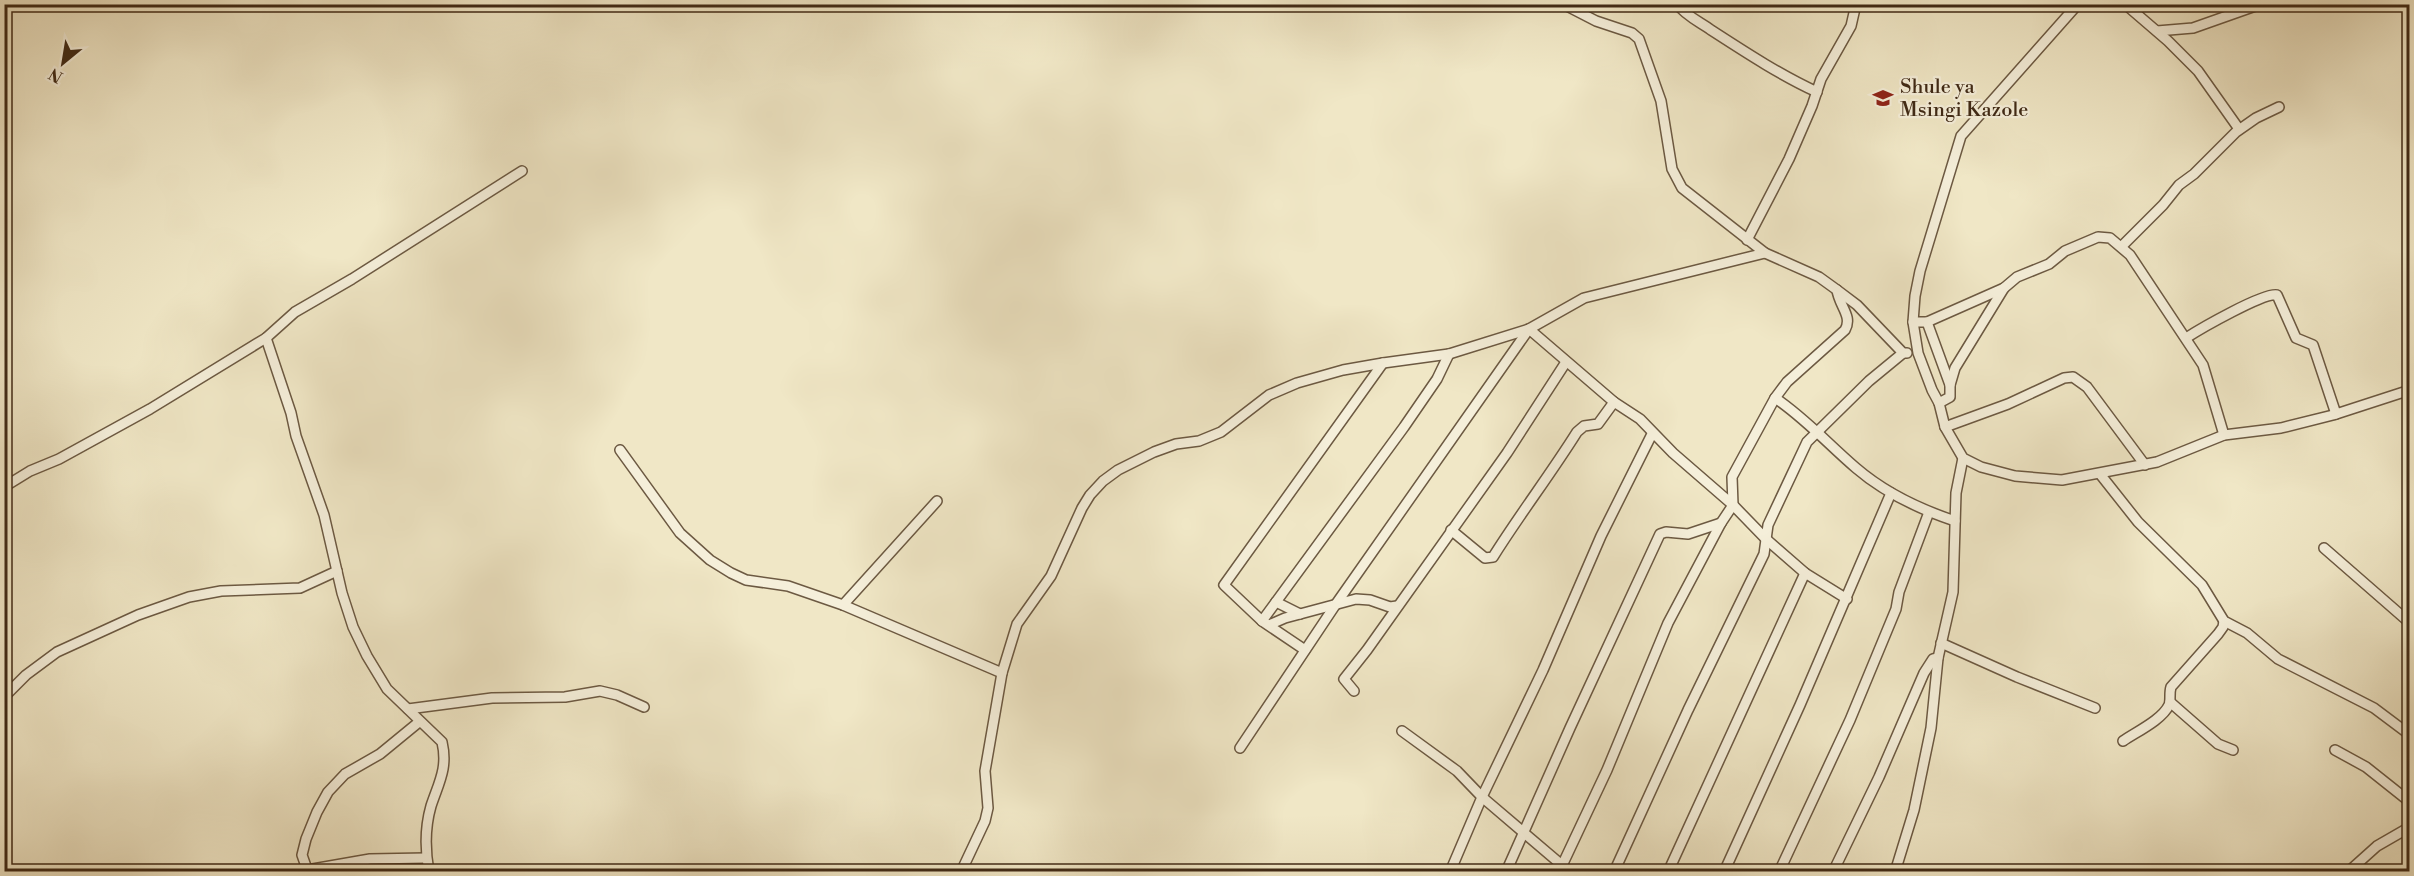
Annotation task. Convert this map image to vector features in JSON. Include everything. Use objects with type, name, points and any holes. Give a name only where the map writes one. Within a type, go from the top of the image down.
[{"type":"street","points":[[1563,4],[1596,21],[1632,33],[1639,39],[1661,101],[1675,176],[1682,188],[1765,254],[1819,277],[1838,290],[1857,305],[1903,353]]},
{"type":"street","points":[[1677,4],[1686,14],[1722,37],[1791,80],[1817,92]]},
{"type":"street","points":[[1747,240],[1789,159],[1821,79],[1851,26],[1856,4]]},
{"type":"street","points":[[2078,4],[1961,136],[1920,271],[1913,322],[1918,353],[1939,403],[1945,427],[1963,458],[2003,473],[2043,480],[2062,480],[2145,465],[2224,435],[2281,428],[2408,393]]},
{"type":"street","points":[[2125,4],[2198,71],[2239,129]]},
{"type":"street","points":[[2157,31],[2204,26],[2261,4]]},
{"type":"street","points":[[2122,246],[2163,205],[2179,185],[2194,174],[2239,129],[2256,117],[2279,107]]},
{"type":"street","points":[[4,487],[30,471],[59,459],[150,409],[266,338],[295,312],[352,279],[522,171]]},
{"type":"street","points":[[1913,322],[1927,322],[2004,288],[2017,278],[2049,264],[2066,251],[2098,237],[2110,238],[2122,246],[2203,365],[2224,435]]},
{"type":"street","points":[[961,872],[980,833],[988,808],[985,771],[1002,673],[1017,624],[1050,576],[1082,508],[1103,481],[1118,470],[1154,452],[1176,444],[1199,441],[1221,432],[1269,395],[1297,383],[1343,370],[1449,354],[1529,329],[1584,298],[1765,254]]},
{"type":"street","points":[[1950,385],[1961,358],[2004,288]]},
{"type":"street","points":[[1561,868],[1607,770],[1668,623],[1721,523],[1733,505],[1732,477],[1775,398],[1787,382],[1845,330],[1849,323],[1839,302],[1838,290]]},
{"type":"street","points":[[2186,338],[2264,297],[2277,294],[2296,338],[2313,345],[2336,414]]},
{"type":"street","points":[[1927,322],[1950,385],[1950,398],[1939,403]]},
{"type":"street","points":[[1529,329],[1614,402],[1640,419],[1652,434],[1733,505],[1766,539],[1805,573],[1847,598]]},
{"type":"street","points":[[1240,748],[1336,604],[1529,329]]},
{"type":"street","points":[[266,338],[291,412],[296,436],[324,515],[348,612],[367,656],[387,688],[442,742],[443,775],[428,820],[426,858],[429,872]]},
{"type":"street","points":[[1614,872],[1688,710],[1764,554],[1768,525],[1807,442],[1869,381],[1903,353],[1918,353]]},
{"type":"street","points":[[1266,623],[1276,602],[1437,379],[1449,354]]},
{"type":"street","points":[[1354,691],[1344,679],[1507,453],[1566,362]]},
{"type":"street","points":[[1305,650],[1266,623],[1224,585],[1383,363]]},
{"type":"street","points":[[1945,427],[2008,404],[2064,378],[2073,377],[2087,387],[2145,465]]},
{"type":"street","points":[[1775,398],[1817,431],[1857,469],[1891,493],[1929,513],[1955,521]]},
{"type":"street","points":[[1451,530],[1485,558],[1493,557],[1521,512],[1545,483],[1577,432],[1584,426],[1598,424],[1614,402]]},
{"type":"street","points":[[1450,872],[1482,797],[1543,670],[1601,536],[1652,434]]},
{"type":"street","points":[[620,450],[668,519],[710,560],[746,580],[788,586],[843,604],[1002,673]]},
{"type":"street","points":[[1895,872],[1912,819],[1931,728],[1938,658],[1953,592],[1956,493],[1963,458]]},
{"type":"street","points":[[2100,474],[2138,522],[2202,585],[2224,621],[2247,633],[2278,659],[2374,708],[2409,735]]},
{"type":"street","points":[[1724,872],[1847,598],[1891,493]]},
{"type":"street","points":[[843,604],[938,501]]},
{"type":"street","points":[[1779,872],[1854,709],[1896,609],[1899,592],[1929,513]]},
{"type":"street","points":[[1506,872],[1660,534],[1666,532],[1688,534],[1721,523]]},
{"type":"street","points":[[2324,548],[2409,623]]},
{"type":"street","points":[[4,698],[26,675],[57,652],[138,615],[189,597],[221,591],[300,588],[337,571]]},
{"type":"street","points":[[1668,872],[1805,573]]},
{"type":"street","points":[[1266,623],[1363,599],[1390,607],[1397,606]]},
{"type":"street","points":[[1276,602],[1300,614]]},
{"type":"street","points":[[2224,621],[2218,634],[2168,693],[2170,702],[2218,744],[2233,750]]},
{"type":"street","points":[[1941,643],[2095,708]]},
{"type":"street","points":[[1833,872],[1879,777],[1924,673],[1933,659],[1938,658]]},
{"type":"street","points":[[408,709],[492,698],[565,696],[600,691],[617,695],[644,707]]},
{"type":"street","points":[[2123,741],[2144,729],[2170,702]]},
{"type":"street","points":[[420,722],[380,754],[345,774],[328,792],[317,812],[302,855],[307,871],[370,859],[426,858]]},
{"type":"street","points":[[1402,731],[1457,771],[1482,797],[1523,831],[1561,868],[1570,872]]},
{"type":"street","points":[[2335,750],[2366,767],[2409,802]]},
{"type":"street","points":[[2348,872],[2377,846],[2409,827]]},
{"type":"place","name":"Shule ya Msingi Kazole","points":[[1883,98]]}]
